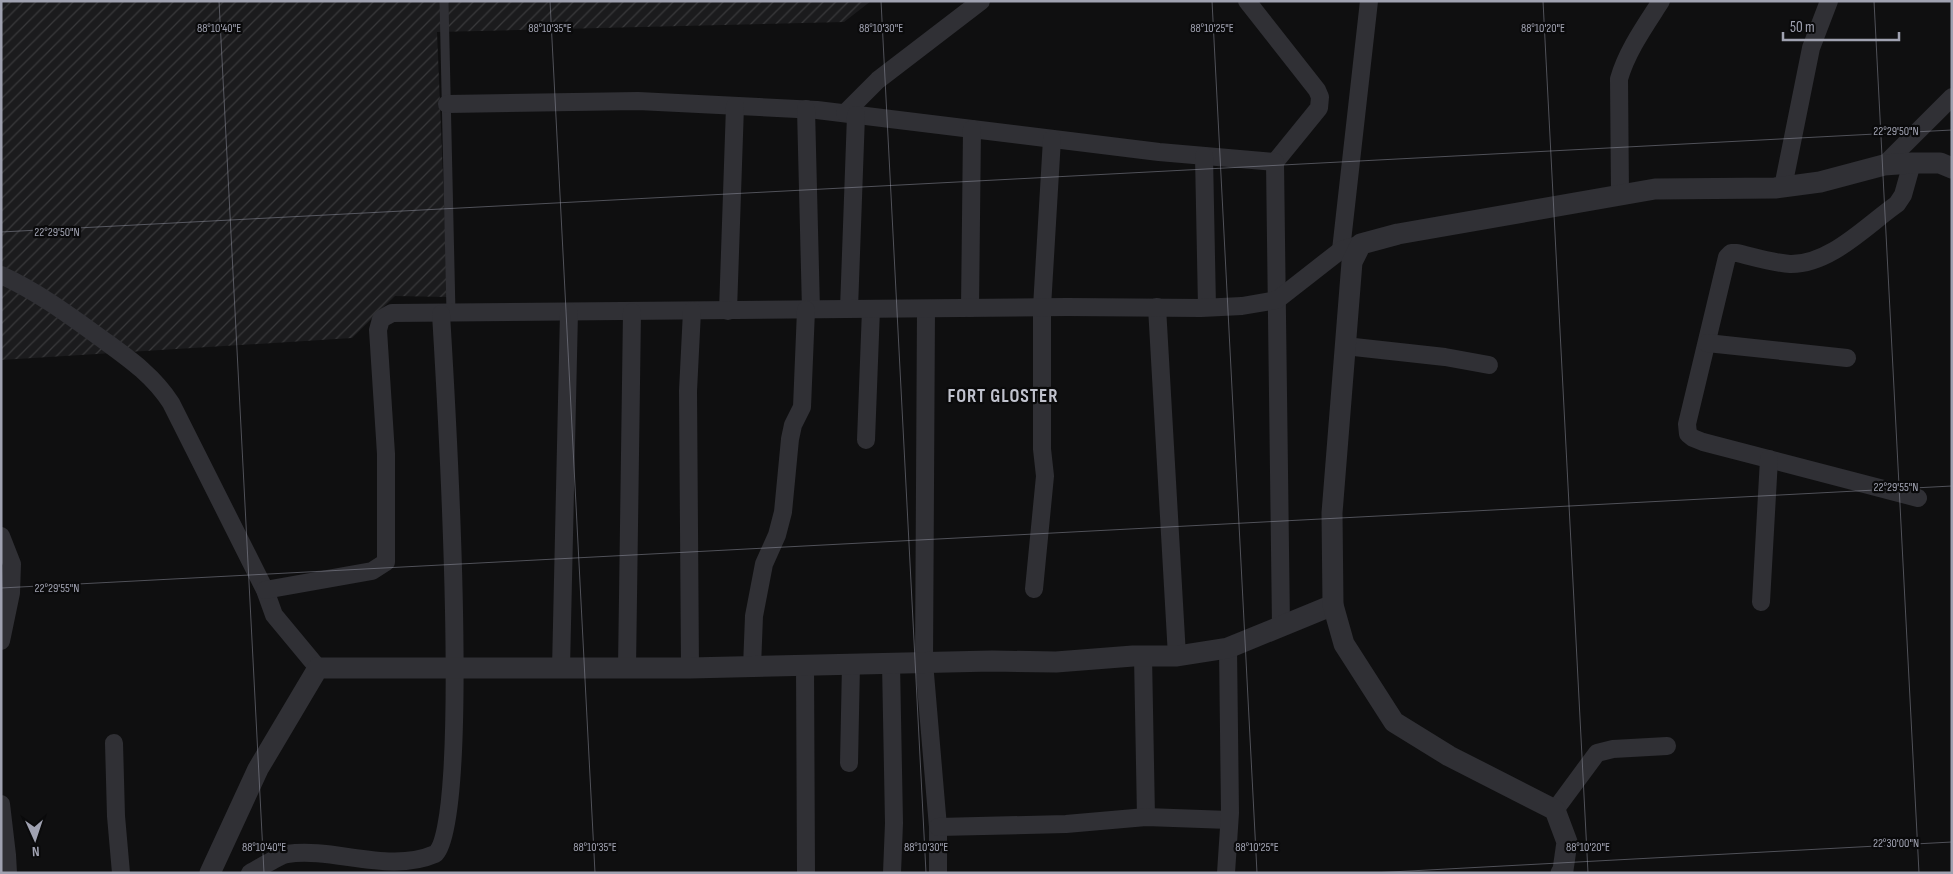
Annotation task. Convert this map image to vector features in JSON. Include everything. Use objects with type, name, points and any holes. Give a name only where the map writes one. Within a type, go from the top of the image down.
[{"type":"street","points":[[849,309],[850,114],[878,80],[981,1]]},
{"type":"street","points":[[1247,1],[1317,90],[1320,97],[1319,108],[1275,162],[1281,626]]},
{"type":"street","points":[[1370,1],[1332,513],[1333,605],[1344,644],[1394,722],[1449,756],[1555,810],[1567,842],[1561,873]]},
{"type":"street","points":[[1620,194],[1619,79],[1622,68],[1661,1]]},
{"type":"street","points":[[1784,187],[1811,48],[1829,1]]},
{"type":"street","points":[[1884,165],[1952,97]]},
{"type":"street","points":[[447,104],[638,101],[806,110],[1159,152],[1275,162]]},
{"type":"street","points":[[728,310],[735,106]]},
{"type":"street","points":[[752,667],[754,616],[758,592],[764,564],[780,524],[790,438],[802,407],[808,310],[806,110]]},
{"type":"street","points":[[970,308],[972,129]]},
{"type":"street","points":[[1034,589],[1045,476],[1042,449],[1042,307],[1052,139]]},
{"type":"street","points":[[1204,156],[1207,308]]},
{"type":"street","points":[[1912,163],[1903,195],[1897,204],[1828,254],[1813,261],[1788,264],[1737,253],[1731,253],[1727,257],[1687,424],[1688,434],[1703,442],[1918,498]]},
{"type":"street","points":[[266,590],[372,571],[386,562],[386,454],[378,330],[381,319],[392,313],[1042,307],[1207,308],[1259,304],[1277,300],[1351,247],[1398,234],[1655,189],[1784,187],[1820,182],[1884,165],[1912,163],[1940,163],[1952,168]]},
{"type":"street","points":[[1,275],[52,302],[146,371],[162,389],[171,403],[266,590],[274,615],[318,668]]},
{"type":"street","points":[[1157,308],[1177,656]]},
{"type":"street","points":[[866,440],[870,309]]},
{"type":"street","points":[[926,309],[924,662],[938,827],[938,873]]},
{"type":"street","points":[[690,668],[688,391],[692,311]]},
{"type":"street","points":[[560,668],[569,312]]},
{"type":"street","points":[[626,668],[632,312]]},
{"type":"street","points":[[250,873],[286,854],[310,854],[362,865],[401,866],[421,862],[437,852],[445,835],[452,796],[456,668],[447,408],[446,313]]},
{"type":"street","points":[[1707,343],[1847,358]]},
{"type":"street","points":[[1345,346],[1445,357],[1490,366]]},
{"type":"street","points":[[1761,602],[1769,459]]},
{"type":"street","points":[[1,536],[12,564],[11,593],[1,641]]},
{"type":"street","points":[[318,668],[690,668],[924,662],[1056,662],[1143,656],[1177,656],[1228,648],[1333,605]]},
{"type":"street","points":[[1226,873],[1230,820],[1228,648]]},
{"type":"street","points":[[1143,656],[1146,817]]},
{"type":"street","points":[[892,663],[894,823],[892,873]]},
{"type":"street","points":[[849,763],[850,664]]},
{"type":"street","points":[[805,665],[806,873]]},
{"type":"street","points":[[210,873],[258,768],[318,668]]},
{"type":"street","points":[[114,743],[116,816],[121,873]]},
{"type":"street","points":[[1555,810],[1597,753],[1613,749],[1667,746]]},
{"type":"street","points":[[1,804],[8,855],[8,873]]},
{"type":"street","points":[[938,827],[1066,824],[1146,817],[1230,820]]},
{"type":"lane","points":[[444,1],[447,104],[446,313]]},
{"type":"shaded area","points":[[1,1],[871,1],[844,22],[437,32],[448,297],[395,296],[352,338],[1,360]]},
{"type":"district","name":"FORT GLOSTER","points":[[1003,396]]}]
